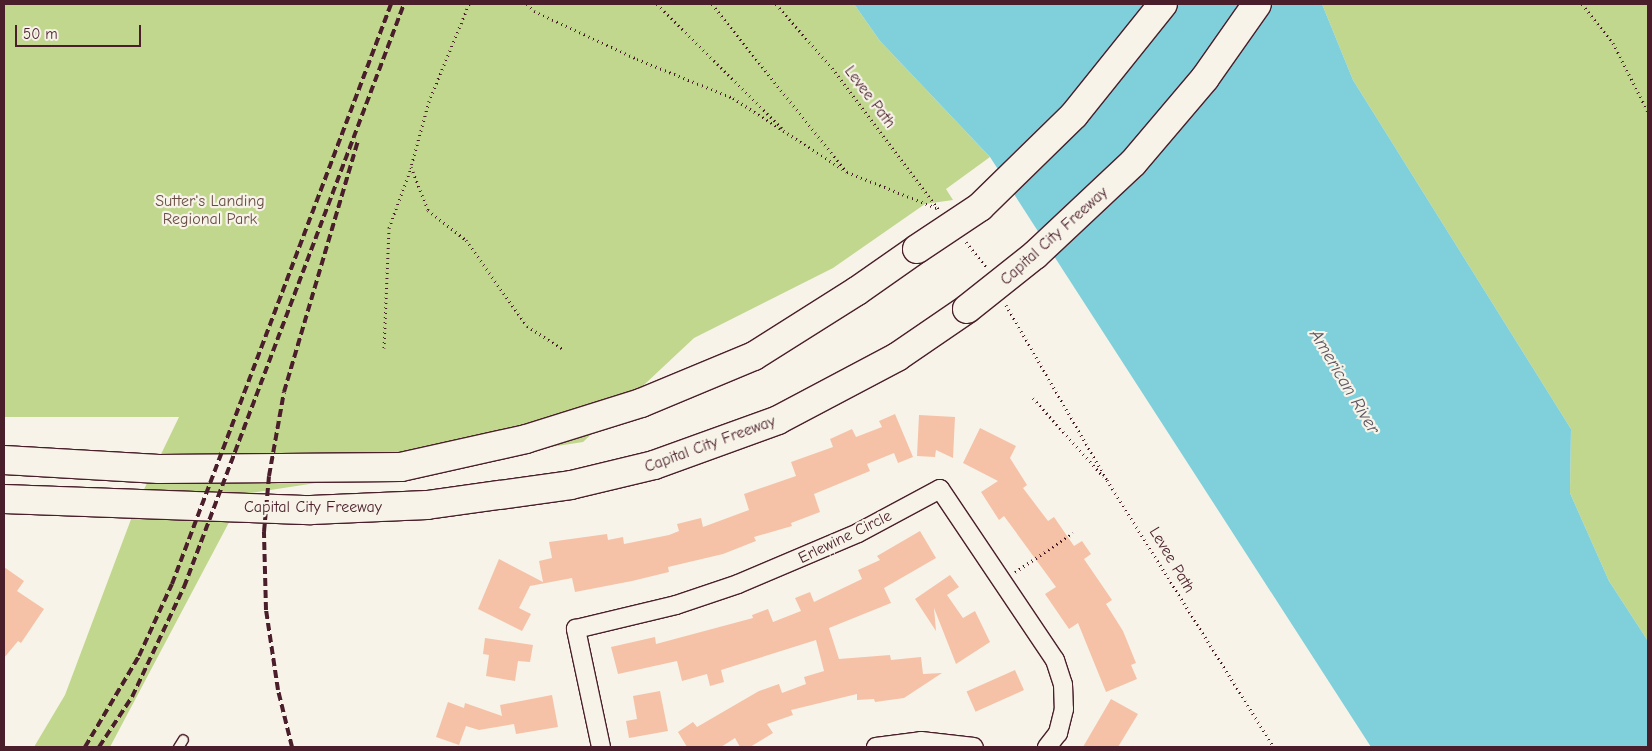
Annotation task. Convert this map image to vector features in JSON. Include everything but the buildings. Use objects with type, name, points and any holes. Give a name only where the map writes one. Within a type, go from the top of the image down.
[{"type":"highway","points":[[4,460],[159,469],[401,466],[526,439],[641,403],[754,356],[857,291],[980,208],[1074,115],[1163,4]]},
{"type":"highway","name":"Capital City Freeway","points":[[4,498],[311,510],[444,503],[571,485],[654,465],[778,420],[897,357],[967,309],[1035,255],[1133,163],[1205,78],[1257,4]]},
{"type":"street","name":"Erlewine Circle","points":[[601,747],[576,629],[676,605],[738,584],[858,533],[940,489],[1048,649],[1060,671],[1064,709],[1058,733],[1047,747]]},
{"type":"street","points":[[876,747],[921,741],[974,747]]},
{"type":"path","points":[[384,348],[389,228],[411,167],[429,101],[469,4]]},
{"type":"path","points":[[527,4],[534,11],[637,59],[733,98],[847,172],[939,210]]},
{"type":"path","points":[[656,4],[787,133]]},
{"type":"path","points":[[712,4],[847,172]]},
{"type":"path","name":"Levee Path","points":[[776,4],[832,68],[945,217]]},
{"type":"path","points":[[1582,4],[1613,43],[1648,112]]},
{"type":"path","points":[[411,167],[428,210],[466,240],[527,326],[563,349]]},
{"type":"path","points":[[963,239],[991,276]]},
{"type":"path","points":[[1004,302],[1108,482]]},
{"type":"path","name":"Levee Path","points":[[1033,398],[1108,482],[1274,747]]},
{"type":"path","points":[[1002,581],[1074,533]]},
{"type":"green space","name":"Sutter's Landing Regional Park","points":[[4,4],[854,4],[880,41],[990,157],[946,189],[953,200],[925,204],[833,268],[694,338],[583,442],[244,494],[110,747],[34,747],[65,695],[136,506],[179,417],[4,417]]},
{"type":"green space","points":[[1322,4],[1648,4],[1648,641],[1609,581],[1570,493],[1571,429],[1353,80]]},
{"type":"water","name":"American River","points":[[854,4],[1322,4],[1353,80],[1571,429],[1570,493],[1609,581],[1648,641],[1648,747],[1371,747],[990,157],[880,41]]},
{"type":"railway","points":[[85,747],[139,656],[172,584],[391,4]]},
{"type":"railway","points":[[99,747],[132,697],[184,587],[404,4]]},
{"type":"railway","points":[[292,747],[278,690],[266,610],[264,532],[269,476],[284,392],[358,141]]}]
